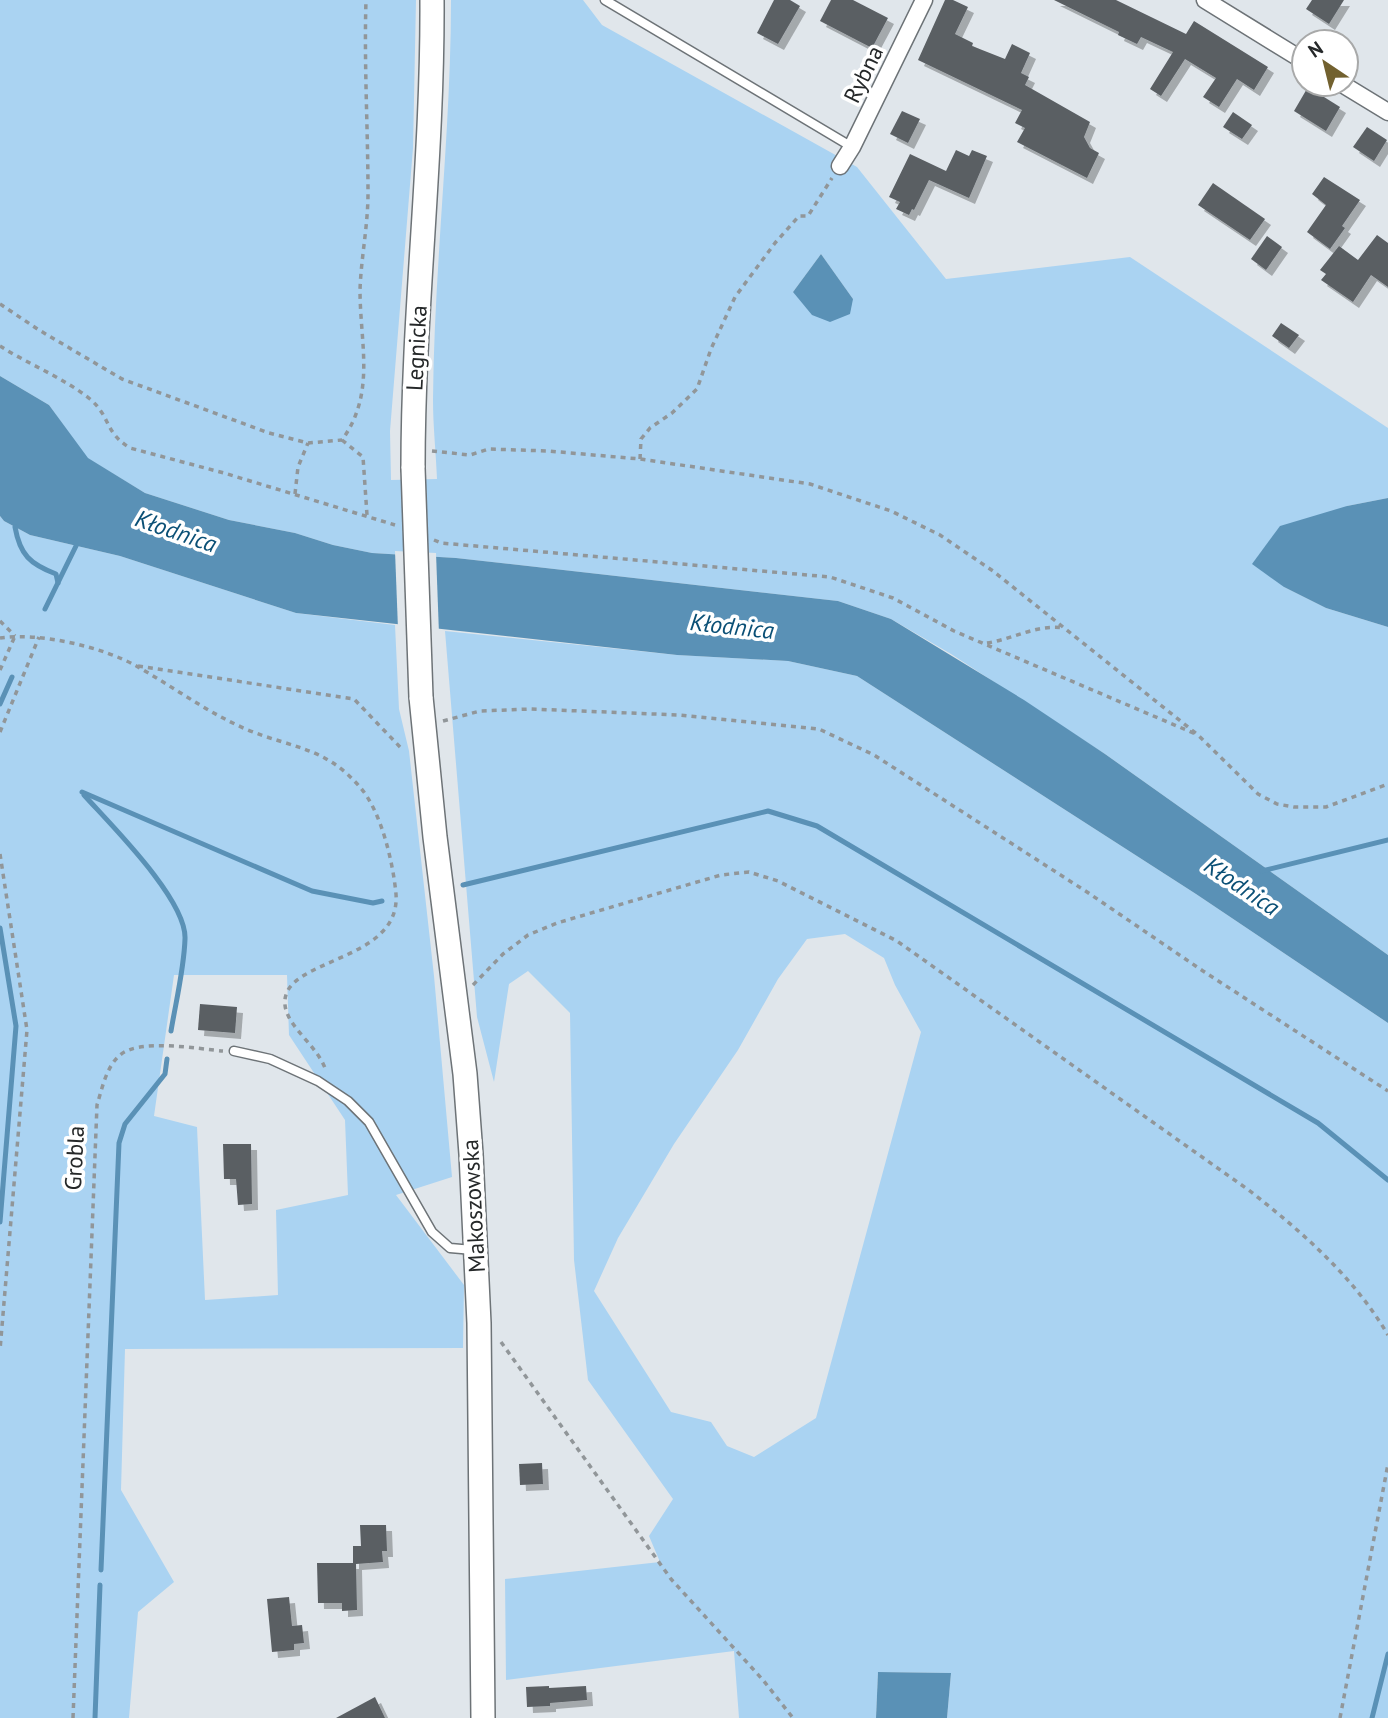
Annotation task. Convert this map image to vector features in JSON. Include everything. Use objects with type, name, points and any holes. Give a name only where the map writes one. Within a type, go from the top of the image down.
[{"type":"main road","name":"Legnicka","points":[[421,697],[420,459],[415,365],[430,107],[432,0]]},
{"type":"main road","name":"Makoszowska","points":[[421,697],[435,837],[466,1087],[476,1250],[483,1718]]},
{"type":"street","name":"Rybna","points":[[840,166],[925,0]]},
{"type":"street","points":[[1205,0],[1290,52]]},
{"type":"street","points":[[1360,95],[1388,112]]},
{"type":"lane","points":[[605,0],[852,146]]},
{"type":"lane","points":[[234,1051],[270,1059],[318,1081],[348,1101],[369,1122],[418,1209],[440,1242],[450,1248],[476,1250]]},
{"type":"path","points":[[342,440],[360,408],[365,383],[360,289],[368,196],[364,57],[366,0]]},
{"type":"path","points":[[640,459],[641,439],[696,388],[735,297],[799,216],[808,216],[840,166]]},
{"type":"path","points":[[0,304],[122,379],[228,419],[308,443],[342,440],[363,457],[368,516]]},
{"type":"path","points":[[0,346],[87,396],[105,415],[110,432],[130,448],[295,494],[406,529]]},
{"type":"path","points":[[295,494],[298,467],[308,443]]},
{"type":"path","points":[[420,459],[470,456],[489,449],[640,459],[810,484],[891,510],[940,536],[993,570],[1198,735],[1258,794],[1277,804],[1326,807],[1388,784]]},
{"type":"path","points":[[429,538],[441,543],[830,577],[893,598],[954,631],[1198,735]]},
{"type":"path","points":[[0,621],[15,636]]},
{"type":"path","points":[[985,644],[1041,628],[1066,628]]},
{"type":"path","points":[[0,670],[15,636]]},
{"type":"path","points":[[0,639],[15,636],[38,637],[79,645],[136,666],[354,699],[401,748]]},
{"type":"path","points":[[0,732],[38,637]]},
{"type":"path","points":[[136,666],[224,719],[318,753],[339,765],[370,799],[379,820],[394,882],[395,911],[391,923],[380,935],[364,945],[304,975],[286,992],[285,1003],[292,1021],[321,1058],[331,1090]]},
{"type":"path","points":[[438,723],[480,711],[531,709],[679,715],[820,729],[874,755],[1388,1091]]},
{"type":"path","points":[[0,854],[27,1030],[0,1350]]},
{"type":"path","points":[[457,1002],[503,954],[528,935],[557,923],[721,875],[750,872],[778,881],[897,941],[1250,1191],[1301,1232],[1348,1278],[1388,1335]]},
{"type":"path","name":"Grobla","points":[[73,1718],[97,1105],[109,1069],[120,1055],[134,1048],[160,1046],[234,1051]]},
{"type":"path","points":[[479,1323],[497,1337],[671,1579],[763,1680],[793,1718]]},
{"type":"path","points":[[1340,1718],[1388,1464]]},
{"type":"shaded area","points":[[0,0],[416,0],[413,148],[390,431],[391,480],[437,479],[433,410],[434,350],[451,0],[583,0],[602,25],[857,167],[946,279],[1130,257],[1388,428],[1388,498],[1347,506],[1284,587],[1326,608],[1388,627],[1388,955],[1105,754],[951,654],[891,619],[838,601],[456,558],[372,553],[295,533],[229,520],[145,493],[87,458],[49,405],[0,376]],"holes":[[[821,254],[853,299],[793,292]]]},
{"type":"shaded area","points":[[0,516],[30,535],[120,556],[296,613],[395,625],[399,709],[409,751],[434,976],[452,1177],[396,1195],[464,1285],[463,1348],[125,1349],[121,1490],[174,1582],[138,1612],[129,1718],[0,1718]],"holes":[[[174,975],[287,975],[289,1035],[345,1120],[348,1195],[276,1210],[278,1295],[205,1300],[197,1127],[154,1116]]]},
{"type":"shaded area","points":[[445,631],[677,655],[788,661],[857,676],[1196,894],[1388,1023],[1388,1718],[947,1718],[951,1673],[878,1672],[876,1718],[739,1718],[734,1651],[506,1680],[505,1579],[660,1562],[649,1536],[673,1499],[588,1380],[574,1260],[570,1013],[528,971],[509,984],[494,1082],[477,1017]],"holes":[[[845,934],[884,958],[895,985],[921,1032],[816,1418],[754,1457],[727,1446],[711,1422],[671,1412],[594,1291],[618,1238],[674,1144],[738,1050],[778,979],[807,939]]]},
{"type":"water","points":[[821,254],[853,299],[850,314],[830,322],[812,315],[793,292]]},
{"type":"water","name":"Kłodnica","points":[[0,376],[49,405],[88,458],[145,493],[229,520],[295,533],[372,553],[456,558],[838,601],[891,619],[1024,700],[1105,754],[1388,955],[1388,1023],[1196,894],[857,676],[788,661],[677,655],[296,613],[120,556],[30,535],[0,516]]},
{"type":"water","points":[[1388,498],[1388,627],[1326,608],[1284,587],[1252,564],[1280,526],[1347,506]]},
{"type":"water","points":[[878,1672],[951,1673],[947,1718],[876,1718]]},
{"type":"pier","points":[[395,551],[436,553],[439,634],[398,629]]},
{"type":"building","points":[[774,0],[790,0],[800,6],[778,44],[757,33]]},
{"type":"building","points":[[831,0],[853,0],[888,18],[872,48],[820,21]]},
{"type":"building","points":[[945,0],[953,0],[968,7],[955,34],[973,43],[972,46],[1005,59],[1012,44],[1030,53],[1021,73],[1029,77],[1025,85],[1090,122],[1084,137],[1090,148],[1099,153],[1087,178],[1017,142],[1025,128],[1015,123],[1022,110],[918,60]]},
{"type":"building","points":[[1054,0],[1116,0],[1186,34],[1194,21],[1268,67],[1254,90],[1237,79],[1219,107],[1203,97],[1216,78],[1185,59],[1161,96],[1150,89],[1173,52],[1141,37],[1137,44],[1118,35],[1119,32]]},
{"type":"building","points":[[1312,0],[1344,0],[1329,24],[1306,9]]},
{"type":"building","points":[[1302,98],[1326,98],[1340,107],[1326,131],[1294,111]]},
{"type":"building","points":[[902,111],[920,119],[908,143],[890,134]]},
{"type":"building","points":[[1233,112],[1252,125],[1242,139],[1223,127]]},
{"type":"building","points":[[1367,127],[1387,140],[1374,161],[1353,147]]},
{"type":"building","points":[[956,150],[969,156],[972,150],[987,156],[969,198],[929,180],[909,215],[896,209],[900,202],[889,197],[910,154],[946,171]]},
{"type":"building","points":[[1324,177],[1360,200],[1330,249],[1307,232],[1326,205],[1312,194]]},
{"type":"building","points":[[1213,183],[1265,219],[1250,240],[1198,205]]},
{"type":"building","points":[[1377,235],[1388,243],[1388,287],[1371,275],[1353,302],[1321,280],[1326,274],[1320,270],[1339,246],[1358,260]]},
{"type":"building","points":[[1267,236],[1282,247],[1266,270],[1251,259]]},
{"type":"building","points":[[1281,323],[1299,335],[1289,348],[1272,336]]},
{"type":"building","points":[[200,1004],[237,1007],[235,1033],[198,1030]]},
{"type":"building","points":[[223,1144],[251,1144],[252,1204],[238,1205],[236,1179],[224,1179]]},
{"type":"building","points":[[542,1463],[543,1484],[520,1485],[519,1464]]},
{"type":"building","points":[[360,1525],[386,1525],[387,1551],[382,1551],[383,1562],[356,1564],[357,1610],[342,1611],[342,1603],[318,1603],[317,1563],[353,1563],[353,1546],[361,1546]]},
{"type":"building","points":[[289,1597],[292,1626],[302,1625],[304,1643],[294,1644],[294,1650],[272,1652],[267,1599]]},
{"type":"building","points":[[586,1686],[587,1700],[527,1707],[526,1687]]},
{"type":"building","points":[[375,1697],[385,1718],[336,1718]]},
{"type":"waterway","points":[[15,527],[23,552],[33,562],[56,574],[58,583]]},
{"type":"waterway","points":[[45,609],[76,546]]},
{"type":"waterway","points":[[0,704],[12,677]]},
{"type":"waterway","points":[[82,792],[312,891],[373,903],[382,901]]},
{"type":"waterway","points":[[84,795],[161,884],[182,923],[184,950],[171,1031]]},
{"type":"waterway","points":[[463,885],[768,811],[817,826],[1318,1123],[1388,1180]]},
{"type":"waterway","name":"Kłodnica","points":[[1262,871],[1388,840]]},
{"type":"waterway","points":[[0,928],[16,1026],[0,1222]]},
{"type":"waterway","points":[[101,1570],[119,1143],[125,1124],[165,1074],[167,1059]]},
{"type":"waterway","points":[[95,1718],[100,1585]]},
{"type":"waterway","points":[[1372,1718],[1388,1654]]}]
